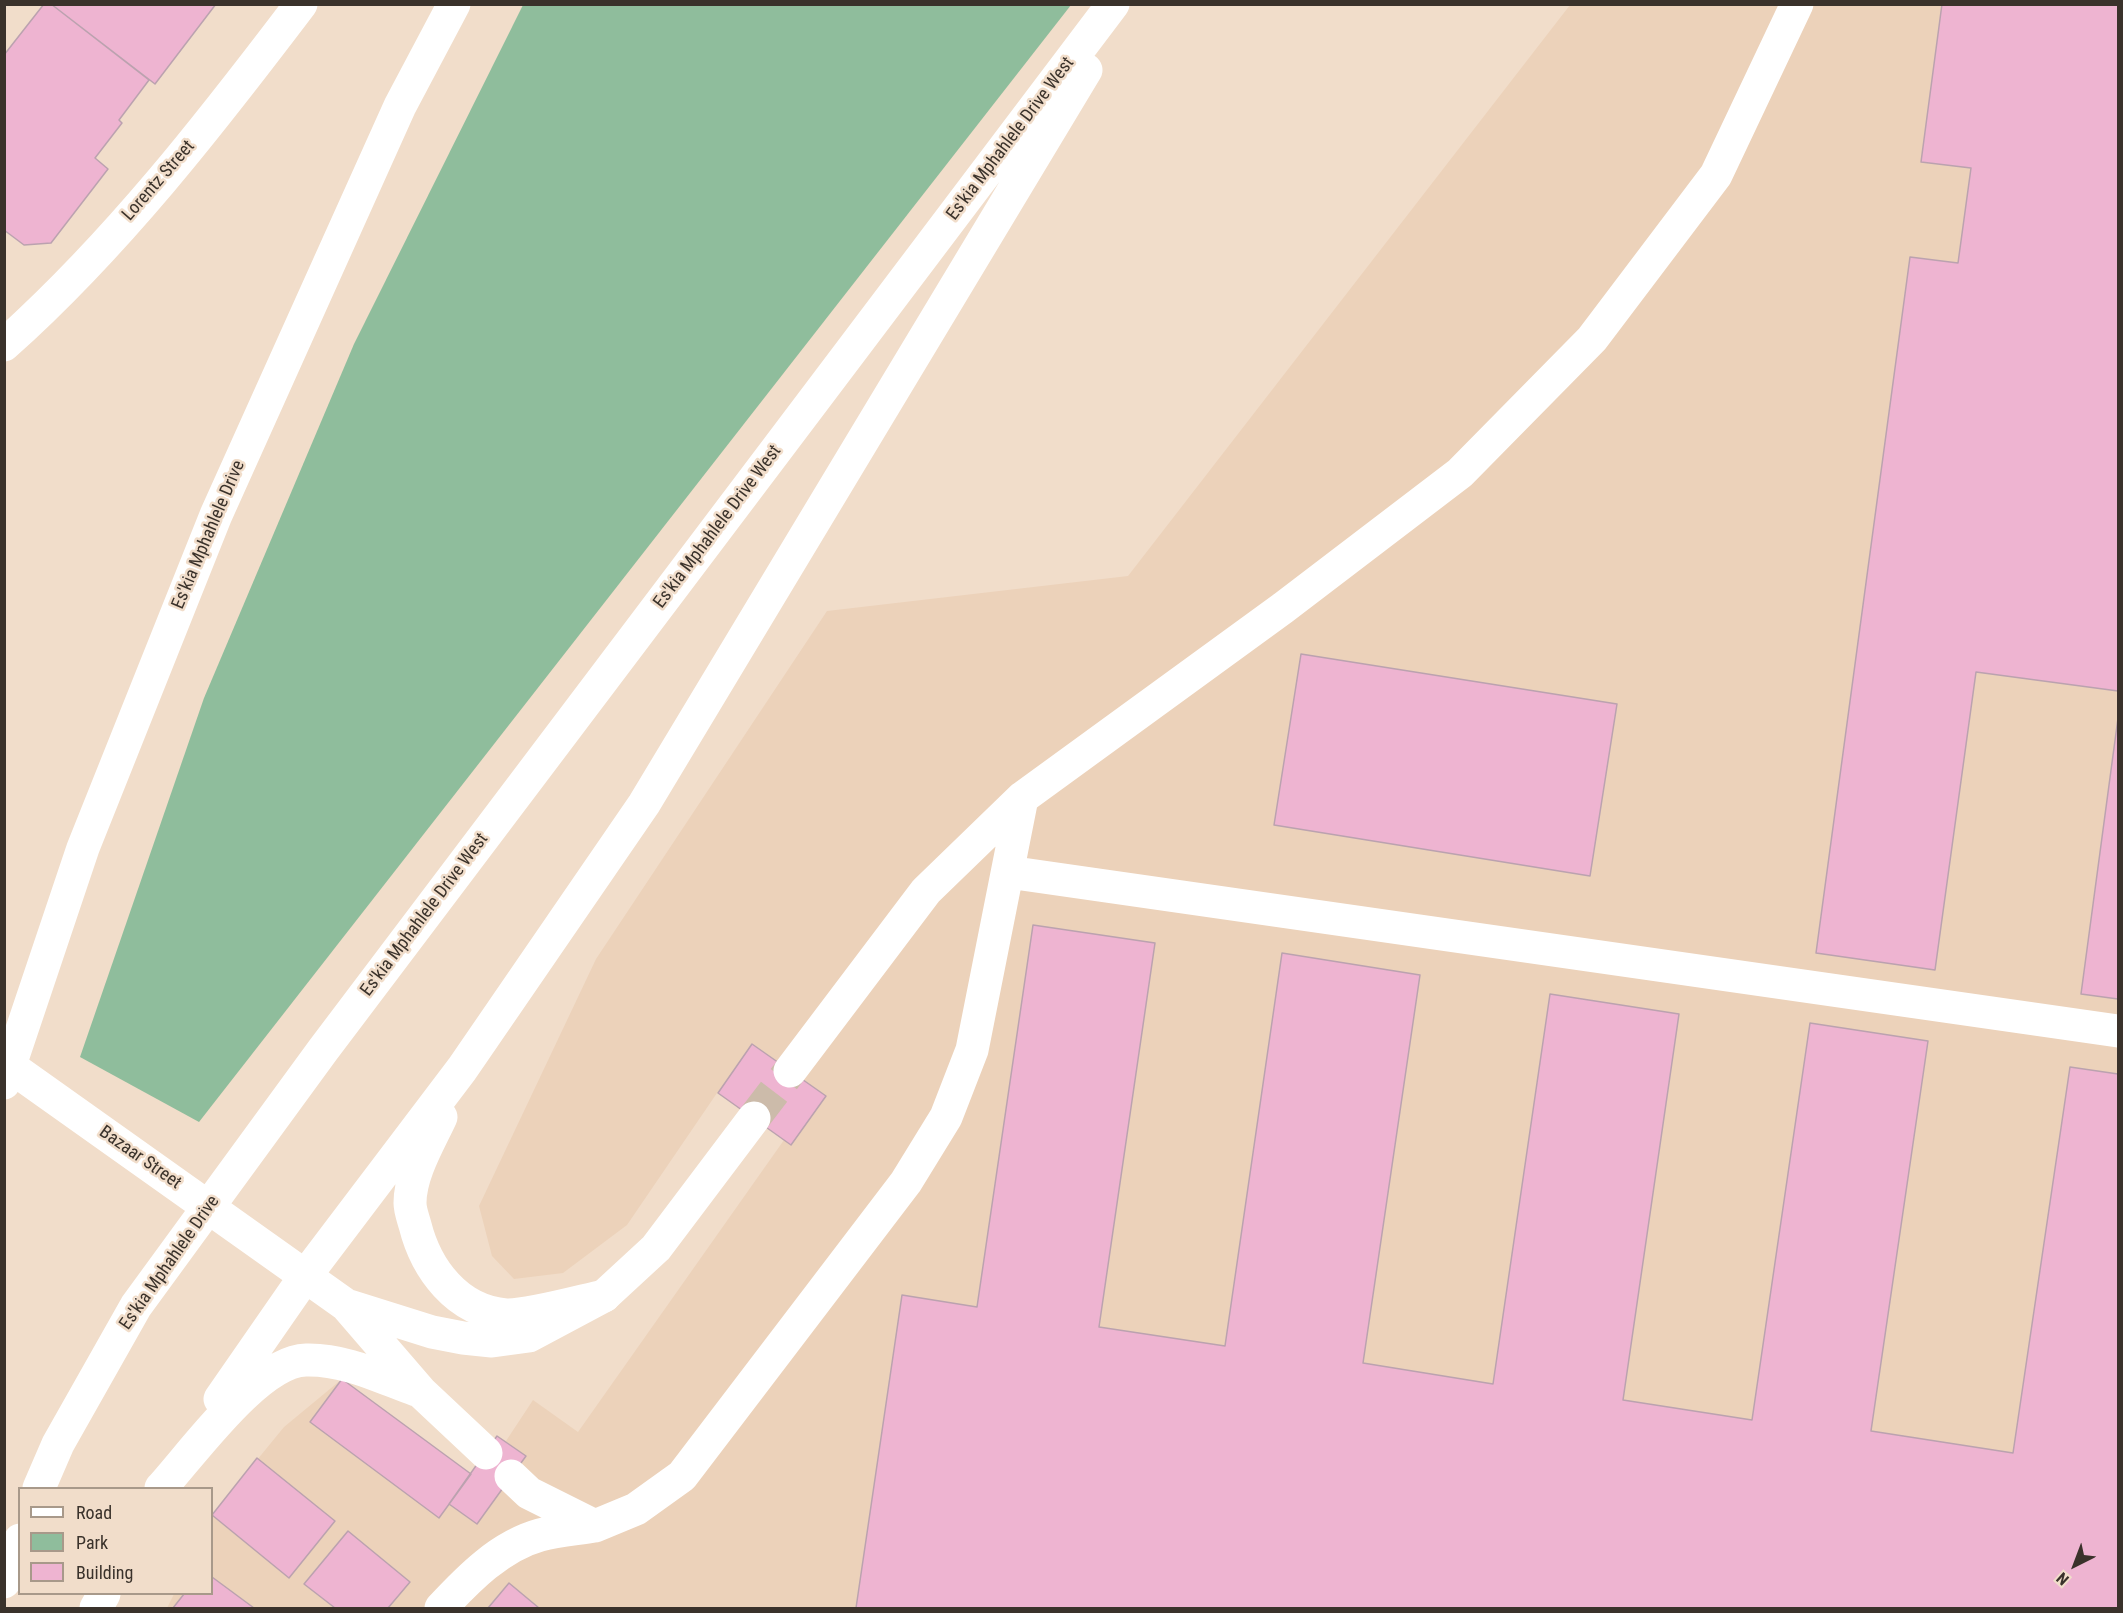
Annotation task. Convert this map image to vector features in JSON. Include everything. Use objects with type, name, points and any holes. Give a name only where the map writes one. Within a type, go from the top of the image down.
[{"type":"main road","name":"Lorentz Street","points":[[12,326],[97,254],[226,102],[301,4]]},
{"type":"main road","name":"Es'kia Mphahlele Drive","points":[[4,1083],[83,848],[216,515],[400,106],[454,4]]},
{"type":"main road","name":"Es'kia Mphahlele Drive West","points":[[323,1050],[1113,4]]},
{"type":"main road","points":[[161,1487],[306,1275],[462,1069],[644,804],[1125,4]]},
{"type":"main road","points":[[790,1071],[926,891],[1022,798],[1283,608],[1460,473],[1592,339],[1716,175],[1797,4]]},
{"type":"main road","points":[[441,1608],[466,1580],[495,1558],[539,1535],[595,1526],[636,1509],[682,1476],[899,1191],[931,1144],[946,1117],[972,1050],[1022,798]]},
{"type":"main road","points":[[1008,872],[2118,1031]]},
{"type":"main road","name":"Es'kia Mphahlele Drive","points":[[39,1487],[58,1444],[136,1306],[323,1050]]},
{"type":"main road","name":"Bazaar Street","points":[[4,1062],[346,1305]]},
{"type":"main road","points":[[462,1069],[413,1179],[410,1203],[420,1246],[434,1270],[445,1285],[465,1301],[490,1313],[509,1315],[604,1296]]},
{"type":"main road","points":[[346,1305],[432,1332],[492,1341],[529,1336],[604,1296],[656,1248],[754,1118]]},
{"type":"main road","points":[[346,1305],[421,1392],[486,1453]]},
{"type":"main road","points":[[161,1487],[240,1400],[277,1368],[304,1360],[329,1361],[350,1365],[421,1392]]},
{"type":"main road","points":[[511,1476],[529,1492],[595,1526]]},
{"type":"main road","points":[[4,1582],[18,1545]]},
{"type":"shaded area","points":[[1570,5],[2118,5],[2118,1608],[167,1608],[174,1595],[213,1595],[213,1514],[284,1427],[342,1379],[470,1474],[497,1436],[506,1441],[533,1400],[578,1432],[784,1140],[717,1093],[627,1225],[563,1273],[514,1279],[492,1256],[479,1206],[596,959],[827,611],[1128,576]]},
{"type":"green space","points":[[523,5],[1071,5],[199,1122],[80,1057],[204,698],[354,344]]},
{"type":"building","points":[[44,4],[51,4],[149,80],[119,120],[122,123],[95,158],[108,169],[51,243],[24,245],[4,230],[4,55]]},
{"type":"building","points":[[51,4],[216,4],[155,84]]},
{"type":"building","points":[[1942,4],[2118,4],[2118,691],[1976,672],[1935,970],[1816,953],[1910,257],[1958,263],[1971,168],[1921,162]]},
{"type":"building","points":[[1301,654],[1617,704],[1590,876],[1274,825]]},
{"type":"building","points":[[2118,718],[2118,999],[2081,994]]},
{"type":"building","points":[[1033,925],[1155,943],[1099,1327],[1225,1346],[1282,953],[1420,975],[1363,1363],[1493,1384],[1550,994],[1679,1014],[1623,1400],[1752,1420],[1810,1023],[1928,1041],[1871,1431],[2013,1453],[2070,1067],[2118,1074],[2118,1608],[856,1608],[902,1295],[977,1307]]},
{"type":"building","points":[[752,1044],[826,1096],[791,1145],[718,1093]]},
{"type":"building","points":[[342,1379],[471,1474],[439,1518],[310,1422]]},
{"type":"building","points":[[497,1436],[526,1456],[477,1524],[449,1504]]},
{"type":"building","points":[[257,1458],[335,1521],[289,1578],[213,1514]]},
{"type":"building","points":[[348,1531],[410,1582],[388,1608],[335,1608],[304,1584]]},
{"type":"building","points":[[213,1578],[254,1608],[173,1608],[183,1595],[213,1595]]},
{"type":"building","points":[[509,1583],[539,1608],[488,1608]]},
{"type":"tunnel","points":[[754,1118],[790,1071]]}]
